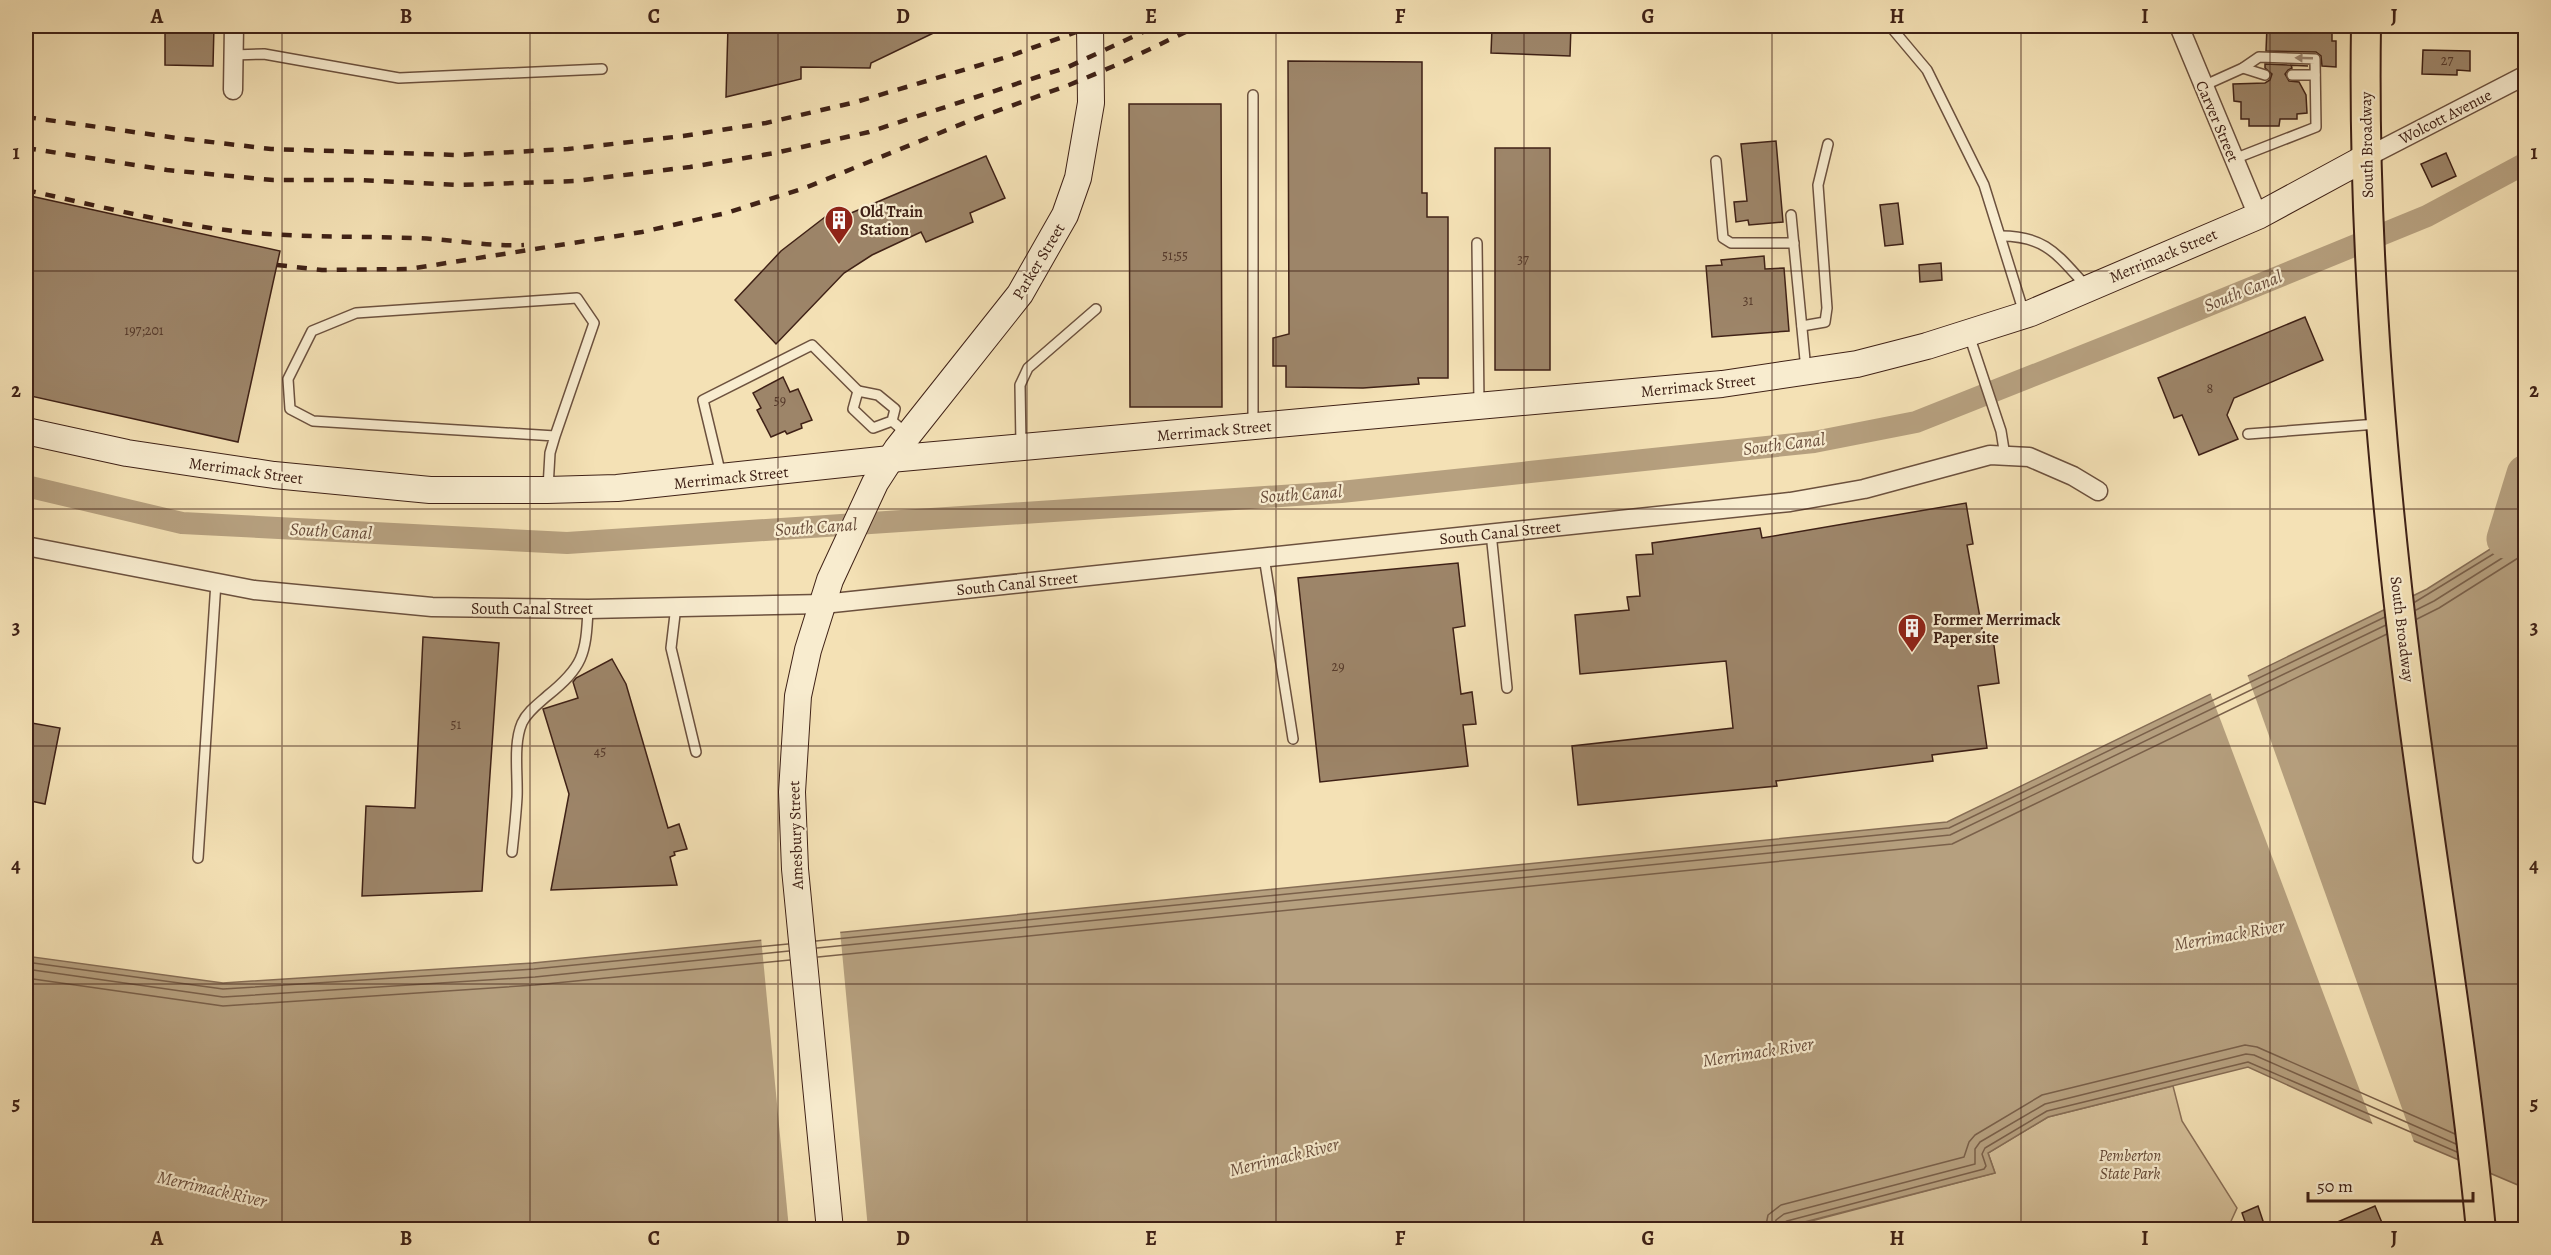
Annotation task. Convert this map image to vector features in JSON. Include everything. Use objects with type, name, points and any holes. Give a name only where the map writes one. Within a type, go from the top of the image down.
[{"type":"main road","name":"Parker Street","points":[[890,459],[900,428],[1020,294],[1065,215],[1078,178],[1091,103],[1090,26]]},
{"type":"main road","name":"South Broadway","points":[[2366,26],[2366,193],[2382,424],[2396,579],[2480,1220]]},
{"type":"main road","name":"Merrimack Street","points":[[26,432],[127,453],[274,475],[430,490],[547,490],[617,488],[890,459],[1722,384],[1857,364],[1927,346],[2024,315],[2258,216],[2365,158]]},
{"type":"main road","name":"Amesbury Street","points":[[830,1230],[795,869],[792,792],[798,696],[808,650],[826,592],[875,483],[890,459]]},
{"type":"street","points":[[233,90],[234,26]]},
{"type":"street","name":"Carver Street","points":[[2179,26],[2258,216]]},
{"type":"street","name":"Wolcott Avenue","points":[[2365,158],[2526,75]]},
{"type":"street","name":"South Canal Street","points":[[26,546],[254,590],[432,607],[588,609],[676,606],[1264,557],[1790,502],[1864,489],[1990,455],[2029,457],[2073,476],[2098,491]]},
{"type":"lane","points":[[1890,26],[1928,70],[1984,184],[2024,315]]},
{"type":"lane","points":[[233,55],[264,54],[399,78],[602,69]]},
{"type":"lane","points":[[2203,86],[2243,68],[2259,57],[2314,58],[2316,127],[2234,159]]},
{"type":"lane","points":[[2243,68],[2265,75]]},
{"type":"lane","points":[[2292,75],[2315,75]]},
{"type":"lane","points":[[1253,95],[1253,426]]},
{"type":"lane","points":[[1802,326],[1825,322],[1827,308],[1818,185],[1828,144]]},
{"type":"lane","points":[[1716,161],[1723,238],[1731,243],[1794,243]]},
{"type":"lane","points":[[1791,215],[1806,372]]},
{"type":"lane","points":[[2001,236],[2024,236],[2045,245],[2087,287]]},
{"type":"lane","points":[[1477,243],[1479,405]]},
{"type":"lane","points":[[547,490],[550,453],[594,323],[577,298],[356,313],[312,331],[288,379],[290,409],[313,421],[555,436]]},
{"type":"lane","points":[[1021,447],[1020,385],[1028,368],[1095,309]]},
{"type":"lane","points":[[1968,333],[2001,431],[2005,456]]},
{"type":"lane","points":[[721,478],[703,400],[812,345],[858,391],[878,395],[895,409],[900,428],[873,428],[853,409],[858,391]]},
{"type":"lane","points":[[2248,434],[2382,424]]},
{"type":"lane","points":[[1491,533],[1507,688]]},
{"type":"lane","points":[[1264,557],[1293,739]]},
{"type":"lane","points":[[198,858],[216,582]]},
{"type":"lane","points":[[676,606],[671,648],[696,752]]},
{"type":"lane","points":[[512,852],[521,724],[527,713],[564,682],[585,653],[588,609]]},
{"type":"green space","name":"Pemberton State Park","points":[[2173,1086],[2182,1121],[2237,1208],[2227,1230],[1777,1230],[1995,1173],[1988,1153],[2048,1117]]},
{"type":"water","name":"Merrimack River","points":[[2525,527],[2525,1188],[2360,1118],[2248,1067],[2048,1117],[1988,1153],[1995,1173],[1777,1229],[26,1230],[26,956],[223,983],[533,963],[1947,822],[2427,589]]},
{"type":"pier","points":[[2247,674],[2415,1145],[2374,1128],[2210,692]]},
{"type":"pier","points":[[840,930],[868,1229],[789,1229],[761,937]]},
{"type":"building","points":[[165,26],[214,26],[213,66],[165,65]]},
{"type":"building","points":[[728,26],[948,26],[871,63],[870,68],[801,67],[801,79],[726,97]]},
{"type":"building","points":[[1496,26],[1571,26],[1570,56],[1491,53],[1492,28]]},
{"type":"building","points":[[2267,26],[2332,26],[2332,41],[2336,41],[2336,67],[2322,66],[2321,56],[2316,52],[2266,51]]},
{"type":"building","points":[[2423,50],[2470,51],[2470,71],[2457,70],[2457,75],[2422,74]]},
{"type":"building","points":[[1288,61],[1422,62],[1422,193],[1427,193],[1427,217],[1448,217],[1448,378],[1418,378],[1419,384],[1363,388],[1286,387],[1286,366],[1273,366],[1273,338],[1289,334]]},
{"type":"building","points":[[2265,64],[2291,65],[2292,68],[2285,74],[2289,81],[2299,82],[2306,95],[2307,113],[2297,114],[2297,119],[2280,119],[2279,126],[2249,126],[2249,119],[2241,119],[2241,102],[2234,101],[2233,84],[2265,83],[2270,80],[2272,74],[2265,68]]},
{"type":"building","points":[[1129,104],[1221,104],[1222,407],[1130,407]]},
{"type":"building","points":[[1776,141],[1783,222],[1749,225],[1748,220],[1736,222],[1734,202],[1747,201],[1741,144]]},
{"type":"building","points":[[1495,148],[1550,148],[1550,370],[1495,370]]},
{"type":"building","points":[[2446,153],[2456,176],[2432,187],[2421,164]]},
{"type":"building","name":"Old Train Station","points":[[986,156],[1005,198],[970,213],[973,222],[926,242],[921,232],[872,255],[844,273],[776,344],[735,300],[781,251],[838,207],[844,216]]},
{"type":"building","points":[[26,195],[280,251],[238,442],[26,395]]},
{"type":"building","points":[[1898,203],[1903,244],[1885,246],[1880,205]]},
{"type":"building","points":[[1764,256],[1765,269],[1784,268],[1789,331],[1712,337],[1706,266],[1722,265],[1721,260]]},
{"type":"building","points":[[1941,263],[1942,280],[1920,282],[1919,265]]},
{"type":"building","points":[[2305,317],[2323,360],[2234,398],[2227,415],[2238,439],[2199,455],[2182,415],[2174,418],[2158,378]]},
{"type":"building","points":[[783,377],[790,392],[798,389],[812,420],[801,424],[802,428],[787,434],[785,431],[771,437],[757,410],[761,408],[753,393]]},
{"type":"building","name":"Former Merrimack Paper site","points":[[1966,503],[1973,544],[1967,545],[1984,640],[1993,638],[1999,683],[1978,686],[1987,748],[1932,755],[1933,761],[1776,781],[1777,786],[1578,805],[1572,746],[1733,728],[1726,661],[1580,674],[1575,615],[1629,610],[1627,597],[1640,596],[1636,555],[1653,554],[1652,543],[1760,528],[1762,538]]},
{"type":"building","points":[[1458,563],[1465,626],[1453,628],[1461,694],[1472,692],[1476,724],[1463,725],[1468,766],[1320,782],[1298,578]]},
{"type":"building","points":[[423,637],[499,643],[482,891],[362,896],[366,806],[415,808]]},
{"type":"building","points":[[612,659],[626,684],[668,828],[679,824],[687,849],[674,852],[675,855],[670,857],[677,885],[551,890],[569,794],[543,709],[578,698],[573,682],[576,678]]},
{"type":"building","points":[[26,722],[60,728],[45,804],[26,800]]},
{"type":"building","points":[[2258,1206],[2266,1230],[2248,1230],[2242,1213]]},
{"type":"building","points":[[2375,1206],[2385,1230],[2321,1230],[2321,1229]]},
{"type":"waterway","name":"South Canal","points":[[26,486],[182,523],[567,543],[1341,492],[1814,442],[1916,422],[2427,216],[2526,163]]},
{"type":"waterway","points":[[2506,539],[2526,474]]},
{"type":"railway","points":[[26,117],[271,149],[457,155],[568,149],[683,136],[766,123],[856,102],[1007,57],[1093,26]]},
{"type":"railway","points":[[26,148],[167,170],[273,180],[359,180],[459,185],[575,181],[690,167],[775,153],[869,132],[1068,67],[1156,26]]},
{"type":"railway","points":[[277,265],[322,270],[409,269],[642,232],[726,213],[805,188],[969,121],[1069,85],[1198,26]]},
{"type":"railway","points":[[26,190],[169,221],[242,232],[414,238],[524,245]]},
{"type":"place","name":"Old Train Station","points":[[839,246]]},
{"type":"place","name":"Former Merrimack Paper site","points":[[1912,654]]}]
